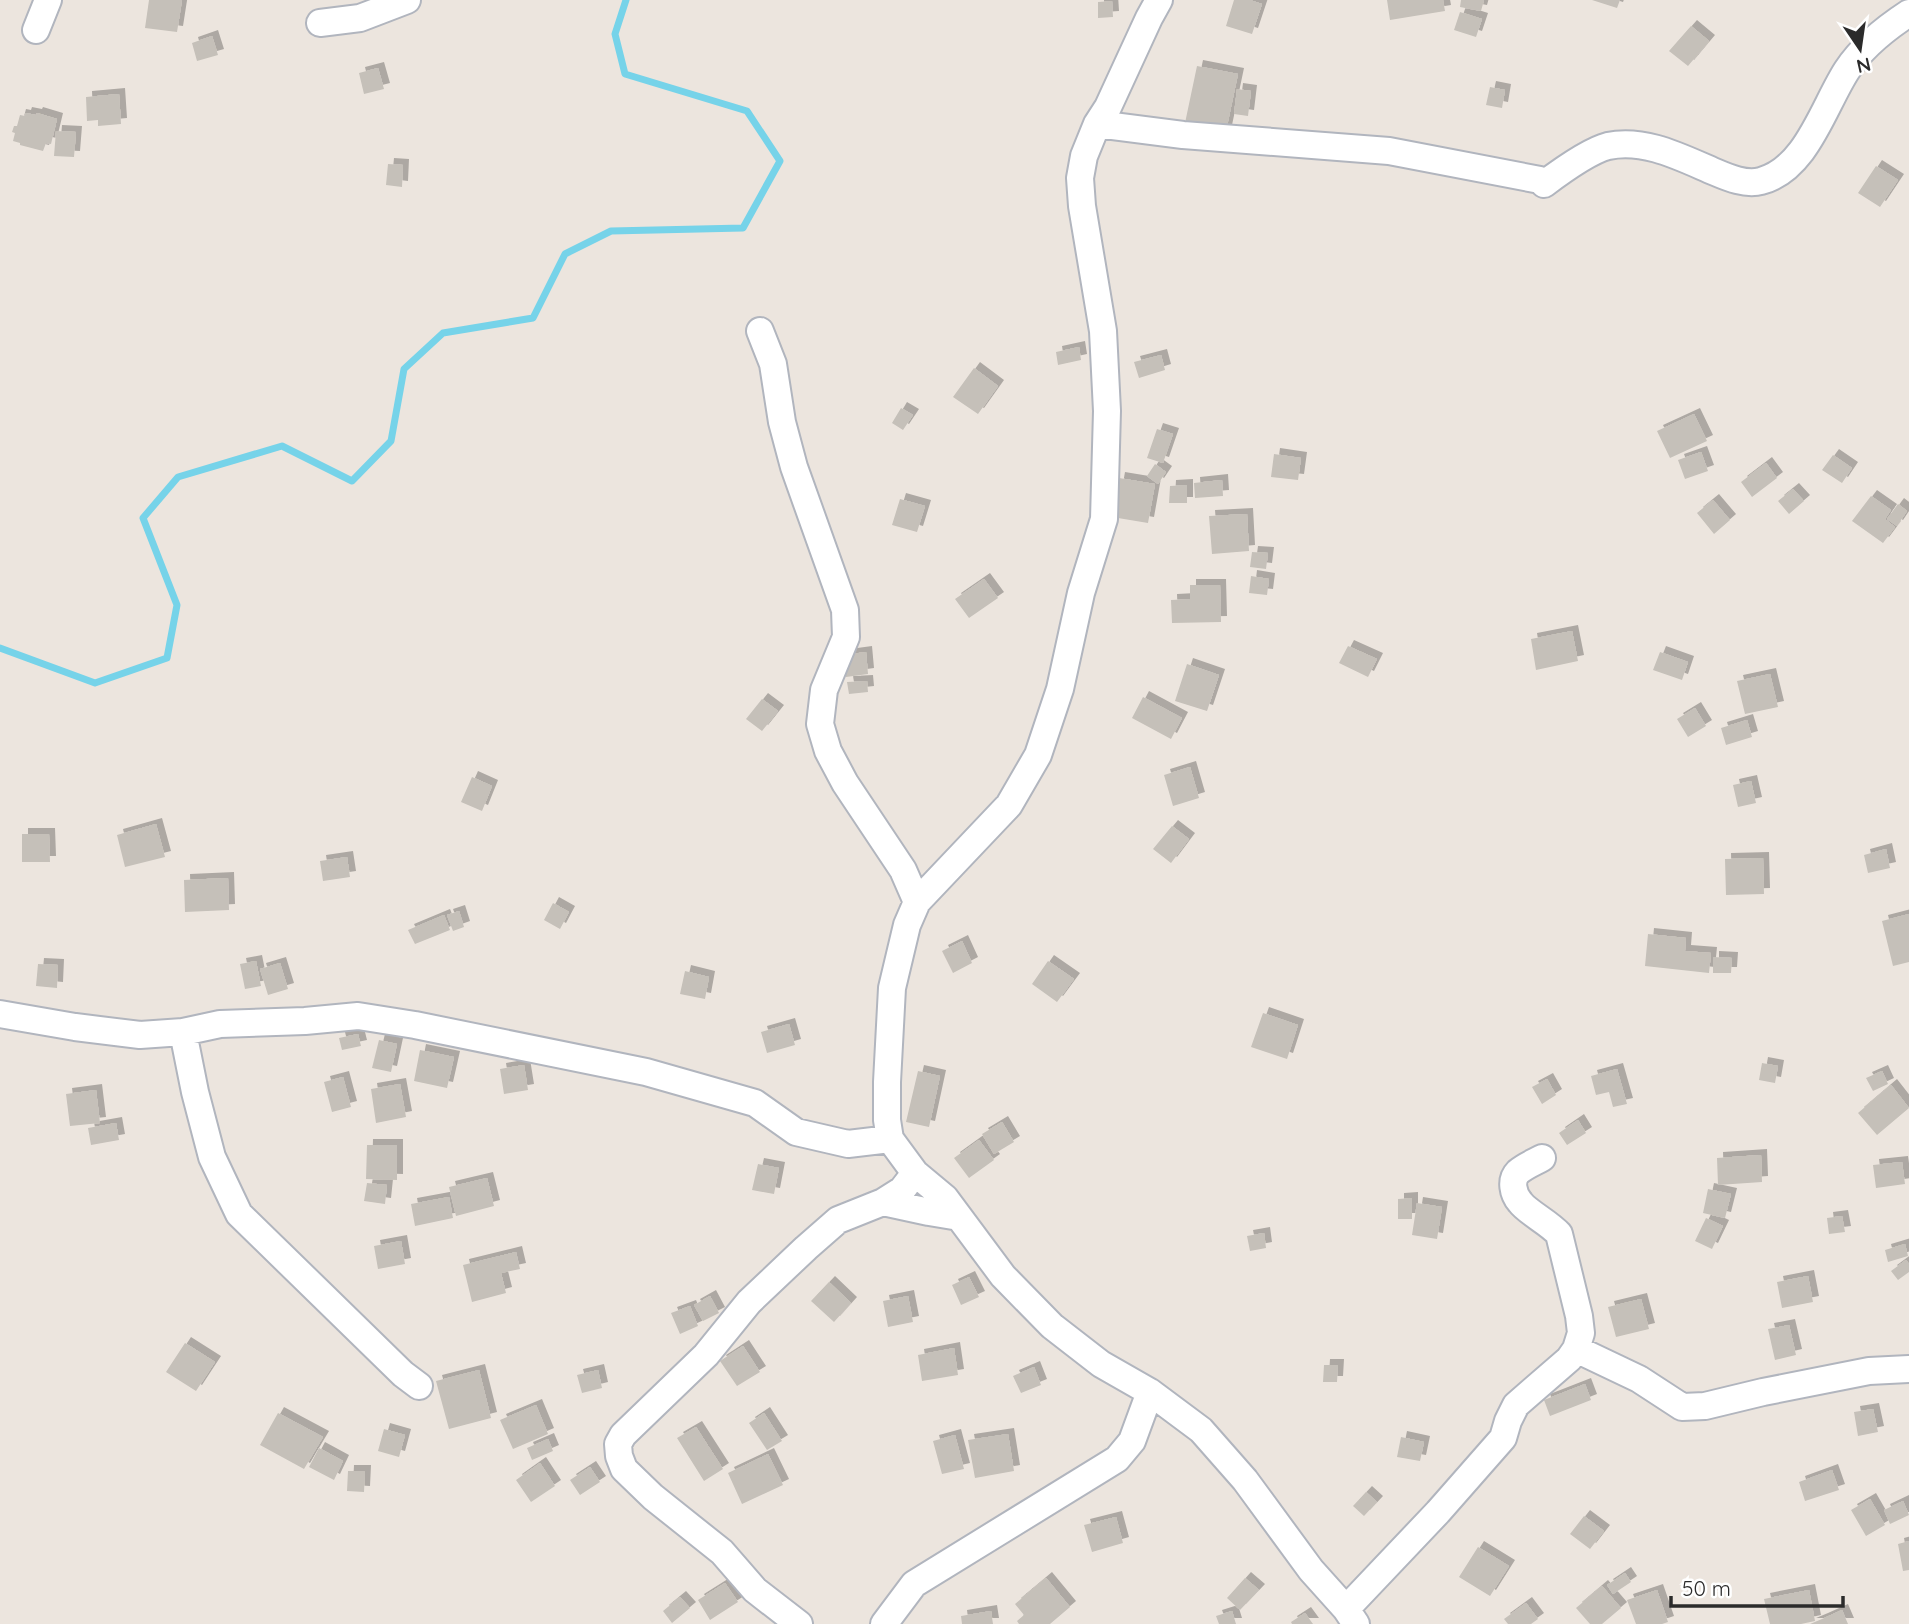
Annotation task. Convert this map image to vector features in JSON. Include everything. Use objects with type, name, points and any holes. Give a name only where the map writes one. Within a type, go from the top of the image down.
[{"type":"street","points":[[37,30],[48,0]]},
{"type":"street","points":[[320,23],[360,18],[407,0]]},
{"type":"street","points":[[1159,0],[1108,107],[1097,124],[1084,156],[1080,178],[1102,331],[1107,411],[1104,519],[1081,593],[1060,689],[1038,755],[1009,805],[917,902],[908,925],[892,988],[887,1082],[890,1139],[915,1173],[945,1198],[1003,1276],[1052,1326],[1101,1364],[1150,1392],[1201,1430],[1245,1480],[1311,1570],[1351,1616],[1503,1438],[1516,1405],[1569,1359],[1576,1349],[1581,1334],[1579,1316],[1559,1234],[1550,1224],[1520,1203],[1512,1186],[1514,1177],[1520,1171],[1542,1158]]},
{"type":"street","points":[[1097,124],[1183,135],[1389,151],[1540,180],[1544,184],[1571,164],[1607,146],[1631,145],[1665,150],[1732,179],[1761,181],[1790,164],[1815,131],[1847,69],[1883,30],[1909,13]]},
{"type":"street","points":[[760,331],[773,364],[782,422],[794,467],[845,610],[846,637],[824,690],[820,724],[828,751],[845,783],[903,870],[917,902]]},
{"type":"street","points":[[0,1014],[140,1035],[183,1032],[220,1024],[358,1016],[646,1072],[755,1103],[796,1132],[848,1144],[890,1139]]},
{"type":"street","points":[[183,1032],[212,1157],[239,1214],[403,1374],[419,1386]]},
{"type":"street","points":[[799,1624],[755,1590],[722,1552],[653,1497],[624,1469],[618,1444],[623,1435],[706,1355],[749,1303],[806,1248],[838,1220],[883,1202],[902,1190],[915,1173]]},
{"type":"street","points":[[883,1202],[959,1217]]},
{"type":"street","points":[[1576,1349],[1639,1379],[1682,1407],[1705,1406],[1868,1371],[1909,1369]]},
{"type":"street","points":[[884,1624],[914,1584],[1117,1459],[1132,1441],[1150,1392]]},
{"type":"building","points":[[149,0],[182,0],[177,32],[145,28]]},
{"type":"building","points":[[1234,0],[1250,0],[1262,4],[1252,34],[1226,26]]},
{"type":"building","points":[[1387,0],[1443,0],[1445,11],[1390,20]]},
{"type":"building","points":[[1461,0],[1484,0],[1481,11],[1460,7]]},
{"type":"building","points":[[1592,0],[1620,0],[1617,8]]},
{"type":"building","points":[[1112,1],[1113,17],[1098,18],[1098,2]]},
{"type":"building","points":[[1460,12],[1482,19],[1476,37],[1454,30]]},
{"type":"building","points":[[1691,26],[1709,41],[1688,66],[1669,51]]},
{"type":"building","points":[[212,36],[218,55],[197,61],[192,43]]},
{"type":"building","points":[[1197,66],[1238,74],[1226,131],[1185,123]]},
{"type":"building","points":[[378,68],[384,89],[364,94],[359,73]]},
{"type":"building","points":[[1490,87],[1505,90],[1502,108],[1486,105]]},
{"type":"building","points":[[1237,89],[1251,91],[1248,116],[1234,114]]},
{"type":"building","points":[[119,94],[121,124],[98,126],[98,120],[87,121],[86,97]]},
{"type":"building","points":[[26,113],[57,119],[51,144],[46,143],[43,151],[13,141],[14,126],[17,126],[20,115],[25,116]]},
{"type":"building","points":[[56,131],[76,132],[74,157],[54,156]]},
{"type":"building","points":[[388,164],[403,165],[402,187],[386,185]]},
{"type":"building","points":[[1876,166],[1898,180],[1880,207],[1858,193]]},
{"type":"building","points":[[1079,347],[1081,360],[1058,365],[1056,352]]},
{"type":"building","points":[[1161,355],[1165,370],[1139,378],[1134,362]]},
{"type":"building","points":[[974,368],[998,386],[978,414],[953,397]]},
{"type":"building","points":[[901,408],[913,415],[903,430],[892,423]]},
{"type":"building","points":[[1694,414],[1707,441],[1670,458],[1657,431]]},
{"type":"building","points":[[1157,429],[1173,434],[1163,463],[1147,458]]},
{"type":"building","points":[[1701,452],[1708,471],[1685,479],[1678,460]]},
{"type":"building","points":[[1274,454],[1301,458],[1298,480],[1271,477]]},
{"type":"building","points":[[1833,455],[1852,468],[1842,483],[1822,470]]},
{"type":"building","points":[[1766,463],[1777,478],[1752,497],[1741,482]]},
{"type":"building","points":[[1155,464],[1166,472],[1158,484],[1147,476]]},
{"type":"building","points":[[1119,478],[1155,484],[1148,523],[1112,517]]},
{"type":"building","points":[[1222,480],[1223,496],[1195,498],[1194,483]]},
{"type":"building","points":[[1187,485],[1187,503],[1169,503],[1170,486]]},
{"type":"building","points":[[1793,489],[1804,501],[1789,514],[1778,501]]},
{"type":"building","points":[[1871,496],[1891,510],[1885,519],[1895,527],[1883,543],[1852,521]]},
{"type":"building","points":[[900,499],[925,506],[917,532],[892,525]]},
{"type":"building","points":[[1713,500],[1730,520],[1714,534],[1697,513]]},
{"type":"building","points":[[1898,504],[1907,511],[1897,526],[1887,519]]},
{"type":"building","points":[[1247,514],[1249,551],[1212,554],[1209,516]]},
{"type":"building","points":[[1252,552],[1268,553],[1266,569],[1250,567]]},
{"type":"building","points":[[1251,576],[1269,579],[1267,595],[1249,593]]},
{"type":"building","points":[[984,579],[998,598],[969,618],[955,599]]},
{"type":"building","points":[[1190,585],[1220,585],[1221,622],[1172,623],[1171,600],[1190,599]]},
{"type":"building","points":[[1572,631],[1578,661],[1536,670],[1531,639]]},
{"type":"building","points":[[1348,646],[1377,659],[1368,677],[1339,663]]},
{"type":"building","points":[[866,652],[868,674],[846,677],[844,655]]},
{"type":"building","points":[[1660,652],[1688,662],[1682,680],[1653,670]]},
{"type":"building","points":[[1187,664],[1219,675],[1207,711],[1175,701]]},
{"type":"building","points":[[1770,674],[1778,707],[1745,714],[1737,681]]},
{"type":"building","points":[[867,681],[868,692],[849,694],[847,682]]},
{"type":"building","points":[[1143,697],[1182,718],[1171,739],[1132,718]]},
{"type":"building","points":[[762,699],[778,711],[762,731],[746,719]]},
{"type":"building","points":[[1695,708],[1706,726],[1688,737],[1677,719]]},
{"type":"building","points":[[1747,720],[1752,737],[1726,745],[1721,728]]},
{"type":"building","points":[[1190,767],[1199,798],[1173,806],[1164,775]]},
{"type":"building","points":[[472,777],[492,786],[482,811],[461,802]]},
{"type":"building","points":[[1751,781],[1756,803],[1738,807],[1733,785]]},
{"type":"building","points":[[156,824],[165,857],[125,867],[117,835]]},
{"type":"building","points":[[1172,826],[1189,839],[1171,863],[1153,849]]},
{"type":"building","points":[[22,834],[49,834],[50,862],[22,862]]},
{"type":"building","points":[[1886,849],[1890,868],[1868,873],[1864,855]]},
{"type":"building","points":[[347,857],[350,877],[323,881],[320,861]]},
{"type":"building","points":[[1763,858],[1764,894],[1726,895],[1725,859]]},
{"type":"building","points":[[228,878],[229,910],[185,912],[184,880]]},
{"type":"building","points":[[553,903],[569,912],[560,929],[544,920]]},
{"type":"building","points":[[459,911],[464,927],[453,931],[447,915]]},
{"type":"building","points":[[1909,914],[1909,962],[1893,966],[1882,921]]},
{"type":"building","points":[[444,915],[450,930],[415,944],[408,930]]},
{"type":"building","points":[[1648,934],[1686,938],[1685,951],[1711,953],[1709,973],[1645,966]]},
{"type":"building","points":[[962,941],[972,963],[953,973],[942,951]]},
{"type":"building","points":[[1713,957],[1732,958],[1731,973],[1713,973]]},
{"type":"building","points":[[256,961],[261,986],[245,989],[240,964]]},
{"type":"building","points":[[1048,961],[1074,979],[1057,1002],[1032,984]]},
{"type":"building","points":[[280,963],[288,989],[268,995],[260,969]]},
{"type":"building","points":[[38,964],[58,965],[57,988],[36,986]]},
{"type":"building","points":[[685,971],[709,977],[705,999],[680,994]]},
{"type":"building","points":[[1263,1013],[1298,1025],[1287,1059],[1251,1047]]},
{"type":"building","points":[[789,1024],[795,1045],[767,1053],[761,1032]]},
{"type":"building","points":[[358,1034],[361,1046],[342,1050],[339,1038]]},
{"type":"building","points":[[379,1040],[397,1044],[391,1072],[372,1068]]},
{"type":"building","points":[[420,1050],[454,1057],[447,1088],[414,1081]]},
{"type":"building","points":[[1762,1063],[1778,1066],[1775,1083],[1759,1080]]},
{"type":"building","points":[[524,1065],[528,1090],[504,1094],[500,1069]]},
{"type":"building","points":[[1617,1069],[1627,1104],[1613,1107],[1609,1092],[1596,1095],[1591,1076]]},
{"type":"building","points":[[918,1071],[940,1076],[929,1127],[906,1122]]},
{"type":"building","points":[[1882,1071],[1888,1084],[1873,1091],[1866,1078]]},
{"type":"building","points":[[343,1077],[351,1107],[332,1112],[324,1082]]},
{"type":"building","points":[[1547,1079],[1556,1095],[1542,1104],[1532,1087]]},
{"type":"building","points":[[400,1084],[406,1117],[376,1123],[371,1089]]},
{"type":"building","points":[[1891,1085],[1909,1108],[1877,1135],[1858,1113]]},
{"type":"building","points":[[96,1090],[100,1123],[70,1126],[66,1094]]},
{"type":"building","points":[[1578,1120],[1586,1133],[1567,1145],[1559,1133]]},
{"type":"building","points":[[1002,1122],[1014,1142],[994,1154],[982,1134]]},
{"type":"building","points":[[116,1123],[119,1140],[91,1145],[88,1128]]},
{"type":"building","points":[[979,1140],[994,1160],[969,1178],[954,1158]]},
{"type":"building","points":[[367,1145],[397,1145],[397,1180],[366,1179]]},
{"type":"building","points":[[1761,1155],[1762,1182],[1718,1185],[1717,1158]]},
{"type":"building","points":[[1902,1162],[1905,1184],[1876,1188],[1873,1165]]},
{"type":"building","points":[[758,1164],[779,1168],[774,1194],[752,1190]]},
{"type":"building","points":[[487,1178],[494,1206],[456,1216],[449,1187]]},
{"type":"building","points":[[367,1183],[387,1185],[385,1204],[364,1201]]},
{"type":"building","points":[[1708,1189],[1731,1194],[1725,1218],[1703,1213]]},
{"type":"building","points":[[449,1197],[453,1218],[415,1226],[411,1204]]},
{"type":"building","points":[[1412,1198],[1412,1219],[1398,1219],[1398,1199]]},
{"type":"building","points":[[1417,1203],[1442,1207],[1437,1239],[1412,1235]]},
{"type":"building","points":[[1842,1216],[1845,1232],[1829,1234],[1827,1218]]},
{"type":"building","points":[[1706,1218],[1723,1226],[1712,1249],[1695,1241]]},
{"type":"building","points":[[1264,1233],[1266,1248],[1250,1251],[1247,1236]]},
{"type":"building","points":[[401,1241],[405,1264],[378,1269],[374,1246]]},
{"type":"building","points":[[1905,1244],[1908,1256],[1888,1262],[1885,1250]]},
{"type":"building","points":[[516,1252],[520,1269],[501,1273],[506,1293],[472,1302],[463,1265]]},
{"type":"building","points":[[1906,1260],[1909,1272],[1898,1280],[1891,1271]]},
{"type":"building","points":[[1808,1276],[1813,1302],[1782,1308],[1777,1282]]},
{"type":"building","points":[[969,1277],[979,1297],[961,1305],[952,1285]]},
{"type":"building","points":[[829,1282],[851,1303],[834,1322],[811,1301]]},
{"type":"building","points":[[710,1296],[719,1313],[703,1321],[694,1305]]},
{"type":"building","points":[[908,1296],[913,1322],[888,1327],[883,1301]]},
{"type":"building","points":[[1641,1299],[1649,1329],[1616,1337],[1608,1307]]},
{"type":"building","points":[[690,1306],[698,1326],[680,1334],[671,1313]]},
{"type":"building","points":[[1789,1325],[1796,1355],[1775,1360],[1768,1329]]},
{"type":"building","points":[[185,1343],[215,1362],[196,1391],[166,1372]]},
{"type":"building","points":[[743,1346],[760,1372],[737,1386],[720,1361]]},
{"type":"building","points":[[954,1348],[958,1375],[922,1381],[918,1355]]},
{"type":"building","points":[[1324,1365],[1338,1365],[1337,1382],[1323,1382]]},
{"type":"building","points":[[1034,1367],[1041,1385],[1021,1393],[1013,1376]]},
{"type":"building","points":[[479,1370],[491,1418],[449,1429],[436,1381]]},
{"type":"building","points":[[598,1370],[602,1388],[582,1393],[577,1375]]},
{"type":"building","points":[[1585,1384],[1591,1400],[1550,1416],[1544,1400]]},
{"type":"building","points":[[536,1405],[548,1434],[513,1449],[500,1420]]},
{"type":"building","points":[[1873,1409],[1878,1432],[1858,1436],[1854,1412]]},
{"type":"building","points":[[278,1413],[323,1437],[304,1469],[260,1445]]},
{"type":"building","points":[[764,1413],[782,1441],[767,1450],[749,1423]]},
{"type":"building","points":[[696,1427],[723,1469],[704,1481],[677,1438]]},
{"type":"building","points":[[384,1429],[405,1435],[399,1457],[378,1451]]},
{"type":"building","points":[[1008,1434],[1014,1471],[975,1478],[968,1440]]},
{"type":"building","points":[[955,1435],[964,1469],[942,1474],[933,1441]]},
{"type":"building","points":[[1401,1437],[1424,1442],[1420,1461],[1397,1457]]},
{"type":"building","points":[[548,1439],[553,1451],[532,1460],[527,1448]]},
{"type":"building","points":[[319,1448],[343,1461],[334,1480],[309,1467]]},
{"type":"building","points":[[768,1454],[783,1485],[742,1504],[728,1473]]},
{"type":"building","points":[[540,1463],[555,1486],[531,1502],[516,1480]]},
{"type":"building","points":[[590,1467],[600,1482],[580,1495],[570,1480]]},
{"type":"building","points":[[1832,1470],[1839,1490],[1805,1501],[1799,1482]]},
{"type":"building","points":[[348,1471],[365,1471],[364,1492],[347,1491]]},
{"type":"building","points":[[1366,1492],[1377,1502],[1364,1516],[1353,1506]]},
{"type":"building","points":[[1870,1499],[1885,1525],[1866,1536],[1851,1510]]},
{"type":"building","points":[[1903,1501],[1909,1515],[1890,1524],[1884,1510]]},
{"type":"building","points":[[1584,1516],[1604,1531],[1590,1549],[1570,1534]]},
{"type":"building","points":[[1116,1517],[1123,1543],[1092,1552],[1084,1525]]},
{"type":"building","points":[[1909,1541],[1909,1570],[1903,1571],[1898,1544]]},
{"type":"building","points":[[1478,1547],[1509,1566],[1490,1596],[1459,1577]]},
{"type":"building","points":[[1625,1573],[1631,1582],[1613,1594],[1607,1585]]},
{"type":"building","points":[[1046,1578],[1070,1607],[1050,1624],[1019,1624],[1017,1621],[1024,1615],[1015,1604]]},
{"type":"building","points":[[1245,1578],[1259,1590],[1240,1610],[1227,1598]]},
{"type":"building","points":[[725,1583],[738,1602],[710,1620],[698,1600]]},
{"type":"building","points":[[1602,1586],[1621,1608],[1602,1624],[1590,1624],[1576,1608]]},
{"type":"building","points":[[1657,1590],[1668,1622],[1636,1624],[1627,1600]]},
{"type":"building","points":[[1809,1590],[1815,1621],[1770,1624],[1764,1599]]},
{"type":"building","points":[[680,1597],[690,1608],[672,1623],[663,1611]]},
{"type":"building","points":[[1526,1603],[1538,1619],[1531,1624],[1508,1624],[1504,1619]]},
{"type":"building","points":[[1842,1610],[1848,1624],[1810,1624],[1822,1619]]},
{"type":"building","points":[[991,1611],[993,1624],[962,1624],[961,1616]]},
{"type":"building","points":[[1232,1611],[1236,1624],[1219,1624],[1216,1616]]},
{"type":"building","points":[[1305,1613],[1313,1624],[1292,1624],[1291,1622]]},
{"type":"waterway","points":[[0,648],[95,683],[167,658],[177,605],[143,518],[178,477],[282,446],[352,481],[391,441],[404,369],[443,333],[533,318],[565,254],[611,231],[743,228],[780,161],[747,111],[625,74],[615,34],[626,0]]}]
